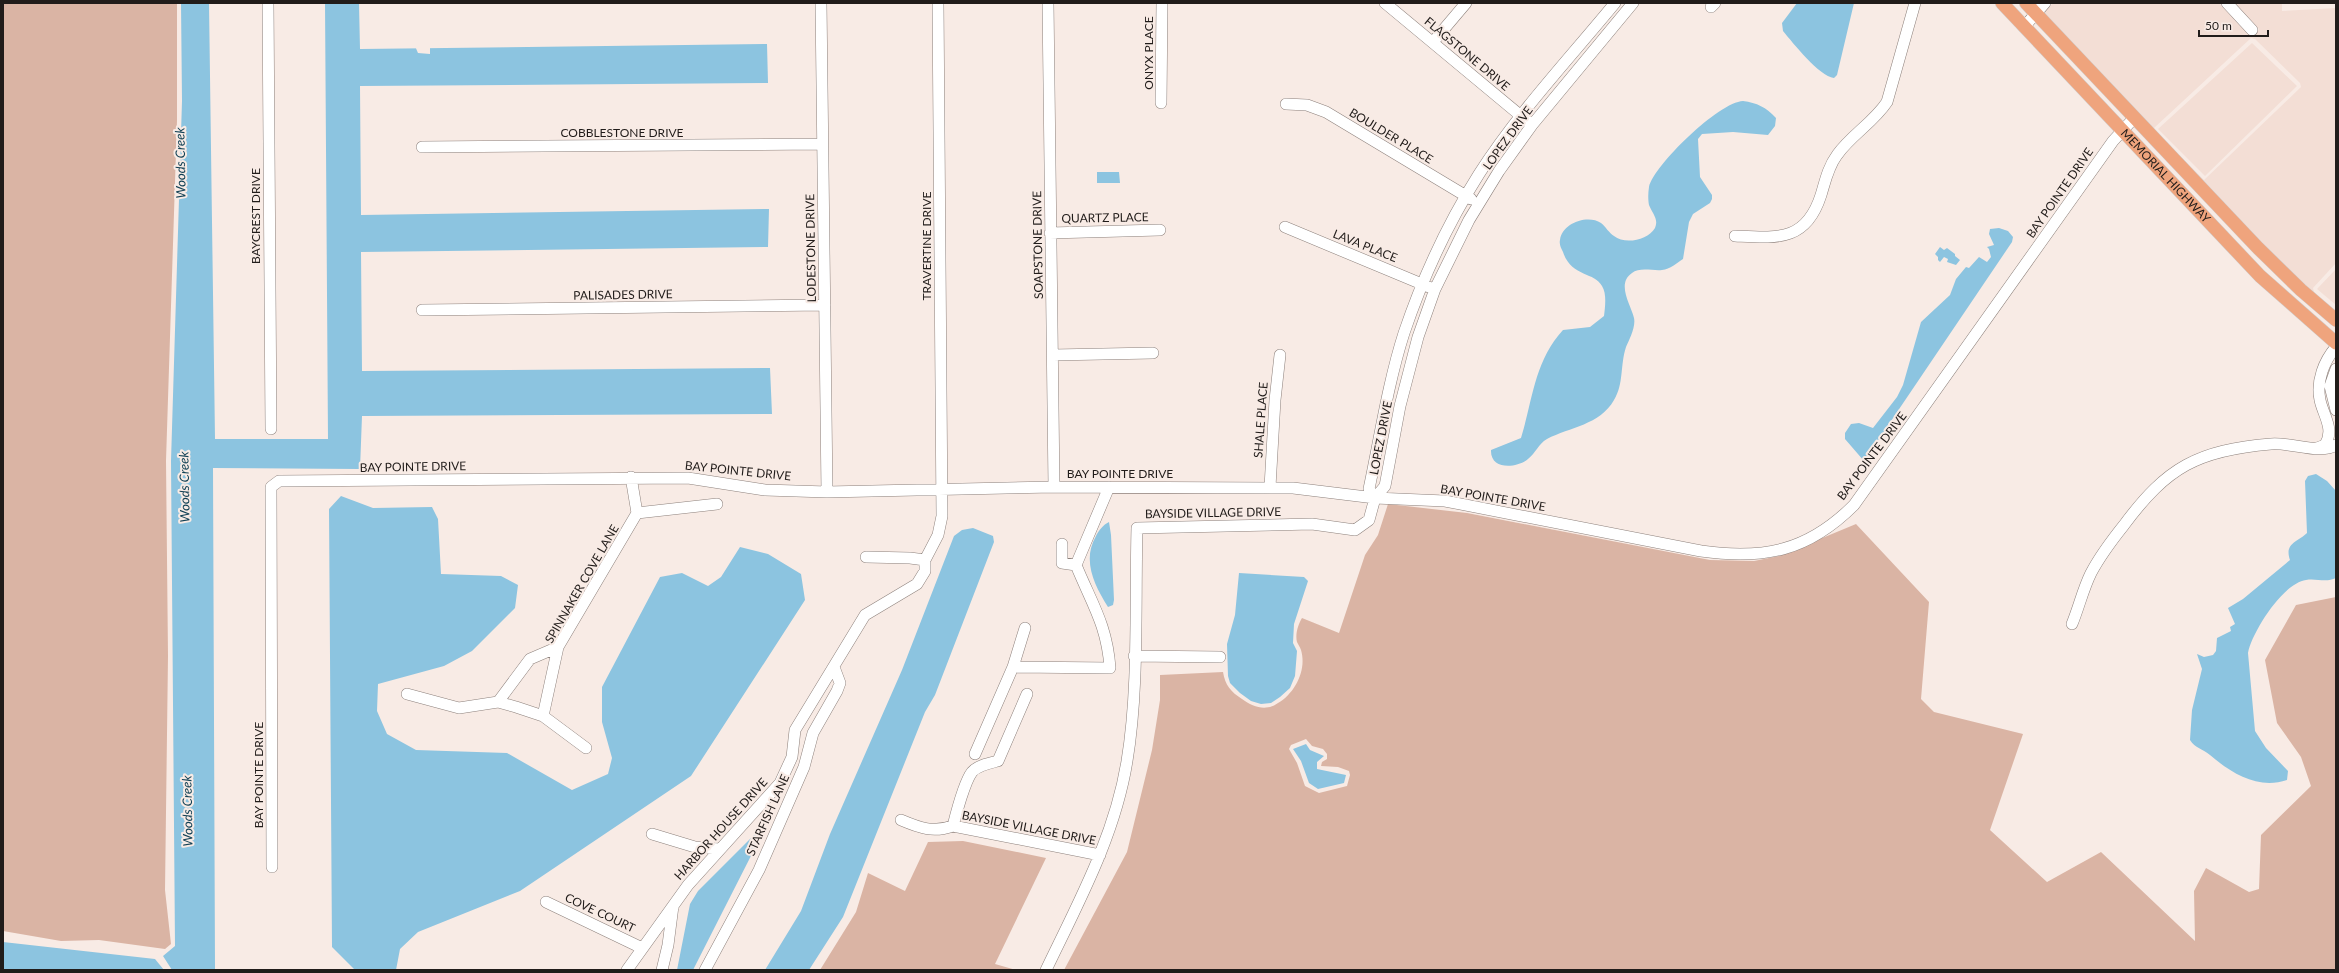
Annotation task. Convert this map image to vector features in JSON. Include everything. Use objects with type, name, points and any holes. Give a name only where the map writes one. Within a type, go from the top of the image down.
[{"type":"main road","name":"MEMORIAL HIGHWAY","points":[[2002,3],[2210,223],[2283,297],[2336,343]]},
{"type":"main road","name":"MEMORIAL HIGHWAY","points":[[2026,3],[2279,269],[2336,320]]},
{"type":"main road","points":[[2210,223],[2222,210]]},
{"type":"street","name":"BAYCREST DRIVE","points":[[268,3],[271,429]]},
{"type":"street","name":"LODESTONE DRIVE","points":[[821,3],[828,492]]},
{"type":"street","name":"TRAVERTINE DRIVE","points":[[938,3],[941,490]]},
{"type":"street","name":"SOAPSTONE DRIVE","points":[[1048,3],[1054,487]]},
{"type":"street","name":"ONYX PLACE","points":[[1161,103],[1162,3]]},
{"type":"street","name":"FLAGSTONE DRIVE","points":[[1385,3],[1532,125]]},
{"type":"street","points":[[1433,42],[1466,3]]},
{"type":"street","name":"LOPEZ DRIVE","points":[[1615,3],[1494,152],[1466,196],[1443,239],[1422,284],[1404,333],[1389,389],[1369,489],[1375,498],[1385,486],[1407,374],[1435,289],[1479,203],[1499,171],[1532,125],[1633,3]]},
{"type":"street","points":[[1735,236],[1776,238],[1799,231],[1807,223],[1818,204],[1835,157],[1878,115],[1887,102],[1914,3]]},
{"type":"street","points":[[2024,27],[2045,3]]},
{"type":"street","points":[[2226,3],[2252,30]]},
{"type":"street","name":"BOULDER PLACE","points":[[1286,104],[1307,105],[1322,110],[1479,203]]},
{"type":"street","name":"BAY POINTE DRIVE","points":[[272,867],[271,487],[279,480],[631,477],[688,478],[765,490],[828,492],[1054,487],[1270,487],[1316,490],[1375,498],[1445,501],[1726,554],[1765,554],[1803,541],[1841,518],[1865,491],[2121,130],[2134,118]]},
{"type":"street","name":"COBBLESTONE DRIVE","points":[[422,147],[822,144]]},
{"type":"street","name":"LAVA PLACE","points":[[1285,228],[1435,289]]},
{"type":"street","name":"QUARTZ PLACE","points":[[1050,233],[1160,230]]},
{"type":"street","name":"PALISADES DRIVE","points":[[422,310],[825,305]]},
{"type":"street","points":[[2317,448],[2325,445],[2329,435],[2328,421],[2320,398],[2320,379],[2326,362],[2336,347]]},
{"type":"street","points":[[1053,355],[1153,353]]},
{"type":"street","name":"SHALE PLACE","points":[[1270,487],[1274,400],[1280,355]]},
{"type":"street","points":[[2336,369],[2330,386],[2336,410]]},
{"type":"street","points":[[2072,624],[2084,590],[2099,560],[2146,496],[2162,480],[2186,465],[2216,453],[2272,444],[2293,444],[2317,448],[2330,448],[2336,445]]},
{"type":"street","points":[[631,477],[637,513],[717,504]]},
{"type":"street","points":[[1013,667],[1110,668],[1108,646],[1099,614],[1076,565],[1109,487]]},
{"type":"street","name":"HARBOR HOUSE DRIVE","points":[[627,970],[673,904],[719,849],[750,818],[780,783],[792,757],[795,730],[865,615],[917,584],[925,570],[925,560],[938,535],[942,516],[941,490]]},
{"type":"street","name":"BAYSIDE VILLAGE DRIVE","points":[[1046,970],[1105,844],[1127,762],[1134,656],[1137,528],[1312,524],[1355,530],[1369,520],[1375,498]]},
{"type":"street","name":"SPINNAKER COVE LANE","points":[[542,716],[558,647],[637,513]]},
{"type":"street","points":[[1062,544],[1062,563],[1076,565]]},
{"type":"street","points":[[866,557],[910,558],[925,560]]},
{"type":"street","points":[[975,754],[1013,667],[1025,628]]},
{"type":"street","points":[[498,702],[530,659],[558,647]]},
{"type":"street","points":[[1134,656],[1220,657]]},
{"type":"street","name":"STARFISH LANE","points":[[706,970],[759,870],[804,767],[813,733],[837,691],[840,682],[834,667]]},
{"type":"street","points":[[408,694],[459,708],[498,702],[542,716],[586,748]]},
{"type":"street","name":"BAYSIDE VILLAGE DRIVE","points":[[953,826],[957,810],[972,772],[980,766],[998,761],[1027,694]]},
{"type":"street","name":"BAYSIDE VILLAGE DRIVE","points":[[901,820],[925,830],[940,831],[953,826],[1100,855]]},
{"type":"street","points":[[652,834],[695,847],[719,849]]},
{"type":"street","name":"COVE COURT","points":[[546,902],[642,948]]},
{"type":"street","points":[[662,970],[668,945],[673,904]]},
{"type":"shaded area","points":[[3,3],[177,3],[177,120],[166,461],[168,656],[165,890],[171,944],[165,949],[99,940],[61,941],[3,931]]},
{"type":"shaded area","points":[[2053,3],[2219,3],[2252,37],[2259,29],[2234,3],[2282,3],[2282,11],[2336,8],[2336,263],[2313,288],[2314,292],[2336,313],[2282,265],[2042,14]],"holes":[[[2251,38],[2255,39],[2300,83],[2301,87],[2204,180],[2155,131],[2154,128]]]},
{"type":"shaded area","points":[[2252,43],[2297,86],[2205,176],[2158,129]]},
{"type":"shaded area","points":[[2336,269],[2336,305],[2317,289]]},
{"type":"shaded area","points":[[1388,504],[1467,513],[1710,560],[1754,561],[1779,556],[1856,524],[1929,602],[1921,699],[1934,712],[2023,734],[1990,830],[2047,882],[2101,852],[2195,941],[2194,891],[2206,868],[2249,892],[2259,889],[2261,835],[2311,786],[2301,757],[2277,723],[2265,660],[2296,605],[2336,597],[2336,970],[1064,970],[1127,852],[1152,750],[1160,700],[1160,675],[1223,672],[1225,681],[1229,688],[1246,702],[1264,708],[1278,703],[1290,693],[1301,673],[1301,650],[1296,636],[1302,618],[1339,633],[1365,555],[1378,535]],"holes":[[[1306,739],[1312,746],[1323,749],[1327,754],[1327,759],[1322,762],[1321,766],[1338,767],[1349,771],[1350,775],[1347,786],[1319,793],[1305,786],[1297,763],[1289,749],[1291,745]]]},
{"type":"shaded area","points":[[963,841],[1046,858],[995,964],[1016,970],[820,970],[856,912],[868,873],[905,891],[928,842]]},
{"type":"water","name":"Woods Creek","points":[[181,3],[209,3],[215,439],[328,439],[325,3],[359,3],[360,49],[767,44],[768,83],[360,86],[361,215],[769,209],[768,247],[361,252],[362,371],[770,368],[772,414],[362,416],[360,469],[213,468],[215,969],[276,970],[172,970],[163,956],[175,946],[171,461],[182,101]]},
{"type":"water","points":[[1797,3],[1854,3],[1837,75],[1834,78],[1821,72],[1783,31],[1782,23]]},
{"type":"water","points":[[1743,101],[1757,104],[1769,111],[1776,118],[1775,126],[1768,135],[1733,132],[1702,134],[1698,139],[1700,177],[1712,195],[1712,199],[1710,203],[1693,214],[1689,222],[1683,259],[1673,266],[1665,269],[1635,271],[1627,278],[1625,289],[1634,318],[1634,325],[1624,354],[1621,381],[1614,400],[1601,415],[1593,420],[1544,441],[1531,457],[1523,462],[1512,466],[1505,466],[1495,462],[1492,457],[1491,450],[1521,438],[1540,368],[1553,342],[1563,330],[1590,327],[1604,316],[1604,289],[1594,278],[1571,266],[1567,260],[1560,244],[1562,234],[1565,229],[1576,222],[1589,219],[1596,220],[1601,223],[1612,235],[1619,239],[1630,241],[1647,236],[1652,232],[1656,225],[1655,216],[1649,205],[1649,187],[1653,177],[1662,164],[1704,123],[1732,104]]},
{"type":"water","points":[[1097,172],[1119,172],[1120,183],[1097,183]]},
{"type":"water","points":[[1999,228],[2008,231],[2013,237],[2012,242],[1864,461],[1845,439],[1845,433],[1851,424],[1859,423],[1873,428],[1897,397],[1903,385],[1921,322],[1950,295],[1956,279],[1966,267],[1969,268],[1979,257],[1987,262],[1991,257],[1987,247],[1994,245],[1989,234],[1990,229]]},
{"type":"water","points":[[1940,247],[1944,250],[1947,248],[1955,254],[1955,256],[1960,260],[1956,265],[1947,262],[1948,259],[1944,257],[1940,262],[1938,260],[1938,257],[1935,254]]},
{"type":"water","points":[[2316,474],[2327,481],[2336,491],[2336,578],[2328,580],[2306,580],[2297,583],[2288,590],[2262,621],[2248,653],[2255,731],[2266,748],[2288,771],[2287,780],[2276,783],[2266,783],[2246,778],[2227,768],[2194,745],[2190,740],[2192,710],[2202,669],[2197,654],[2204,657],[2213,655],[2216,651],[2217,638],[2231,631],[2230,627],[2235,624],[2228,608],[2243,599],[2290,560],[2290,546],[2307,533],[2305,481],[2308,476]]},
{"type":"water","points":[[341,496],[373,508],[432,507],[438,519],[441,574],[501,576],[518,585],[515,608],[472,651],[444,666],[378,684],[377,711],[387,734],[416,750],[507,753],[572,790],[608,774],[612,758],[602,722],[602,687],[660,577],[682,573],[708,586],[721,577],[740,547],[768,554],[801,574],[805,600],[691,776],[520,891],[418,932],[400,949],[396,970],[355,970],[332,947],[329,509]]},
{"type":"water","points":[[1109,522],[1114,600],[1113,605],[1108,607],[1094,581],[1090,563],[1090,554],[1097,534],[1103,526]]},
{"type":"water","points":[[973,528],[993,536],[994,542],[935,695],[925,712],[843,917],[809,970],[765,970],[801,911],[830,834],[902,670],[954,536],[962,530]]},
{"type":"water","points":[[1239,573],[1304,577],[1308,581],[1294,624],[1293,643],[1297,651],[1295,676],[1290,688],[1271,703],[1261,704],[1251,701],[1230,683],[1228,676],[1227,644],[1235,615]]},
{"type":"water","points":[[1306,744],[1310,750],[1324,756],[1317,762],[1317,769],[1346,775],[1344,783],[1318,789],[1309,783],[1301,761],[1293,749]]},
{"type":"water","points":[[760,829],[757,844],[693,970],[677,970],[690,904],[698,891]]},
{"type":"water","points":[[3,942],[155,959],[164,970],[3,970]]},
{"type":"pier","points":[[415,46],[430,46],[430,54],[418,53]]}]
